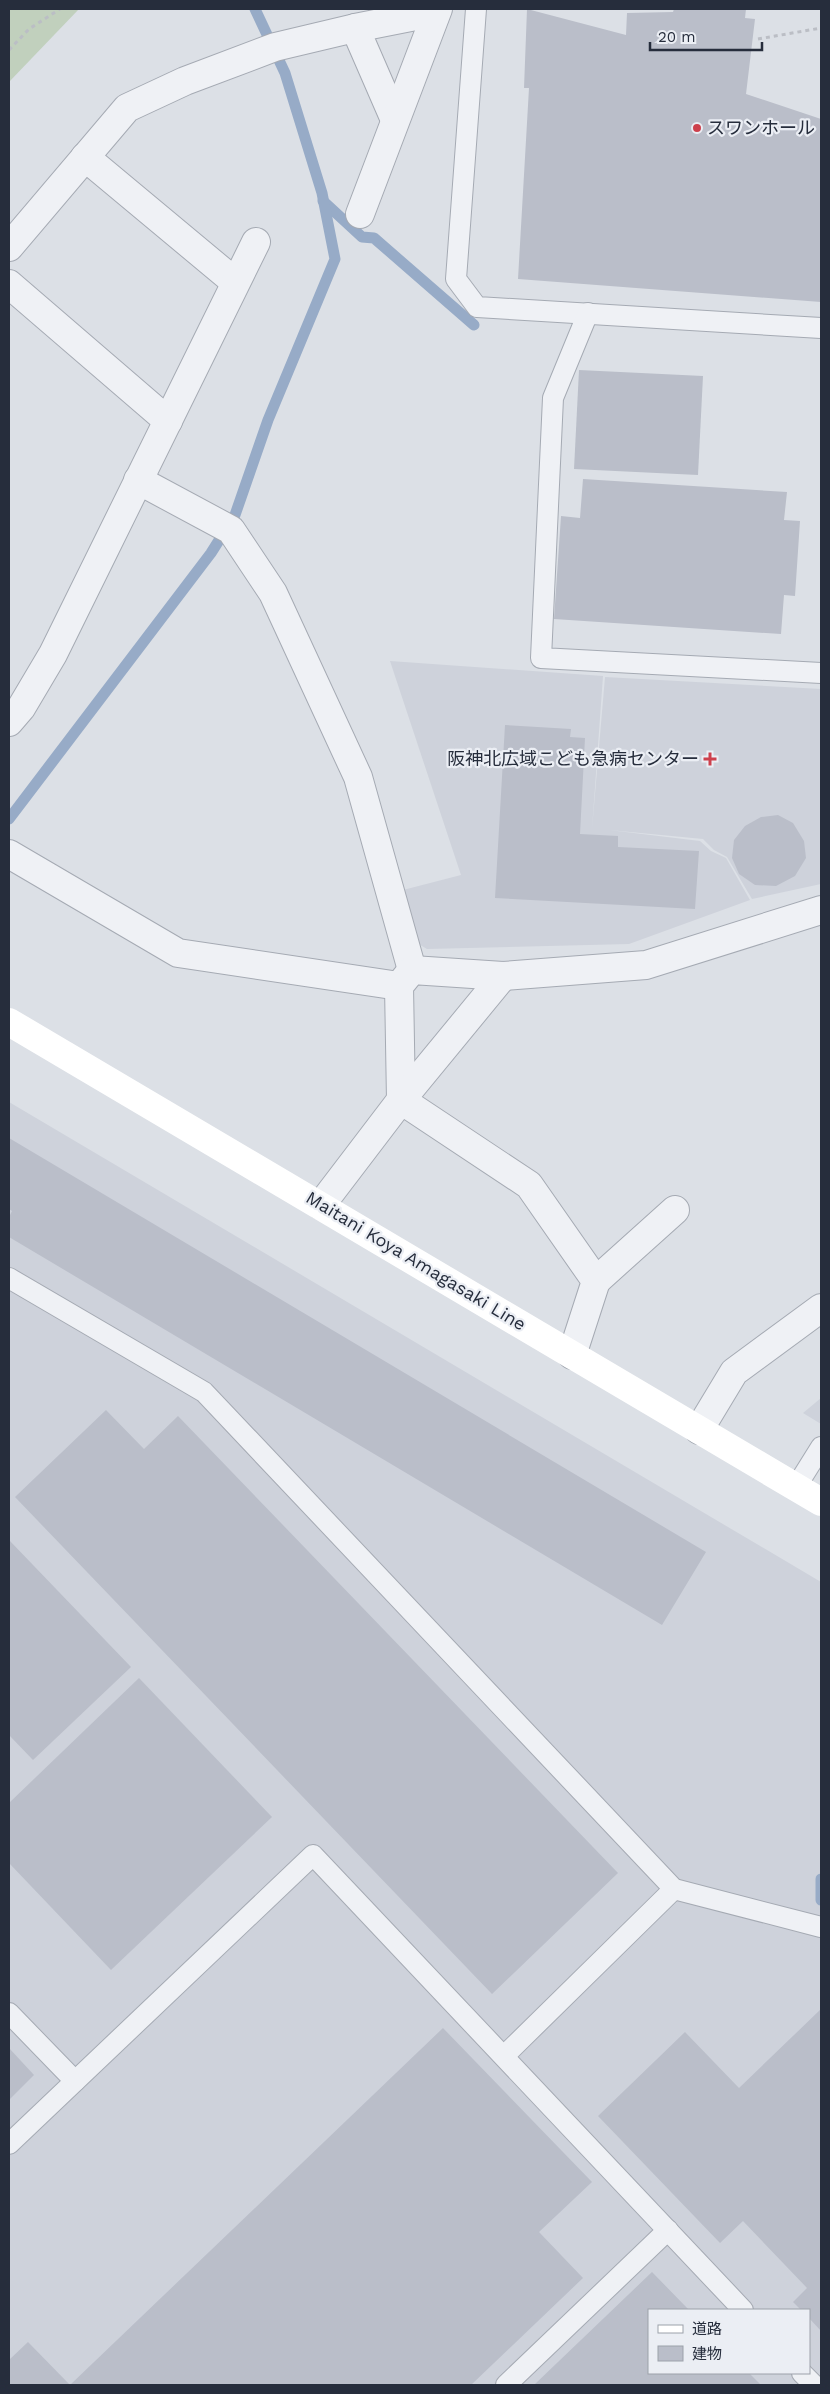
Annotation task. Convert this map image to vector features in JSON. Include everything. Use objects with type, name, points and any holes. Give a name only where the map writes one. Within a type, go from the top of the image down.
[{"type":"main road","name":"Maitani Koya Amagasaki Line","points":[[9,1022],[322,1205],[821,1502]]},
{"type":"street","points":[[9,247],[127,108],[185,81],[275,48],[437,10]]},
{"type":"street","points":[[360,214],[437,10]]},
{"type":"street","points":[[355,28],[396,120]]},
{"type":"street","points":[[85,157],[235,282]]},
{"type":"street","points":[[9,722],[21,708],[53,654],[256,242]]},
{"type":"street","points":[[9,284],[168,421]]},
{"type":"street","points":[[138,480],[231,530],[273,592],[358,777],[406,978],[401,1100]]},
{"type":"street","points":[[9,854],[178,953],[406,978],[503,976],[646,965],[821,910]]},
{"type":"street","points":[[322,1205],[401,1100],[503,976]]},
{"type":"street","points":[[401,1100],[529,1185],[596,1281]]},
{"type":"street","points":[[572,1355],[596,1281],[675,1210]]},
{"type":"street","points":[[699,1430],[734,1372],[821,1308]]},
{"type":"lane","points":[[476,9],[456,279],[477,307],[821,328]]},
{"type":"lane","points":[[588,313],[553,398],[541,658],[821,673]]},
{"type":"lane","points":[[9,1278],[204,1392],[674,1889],[821,1927]]},
{"type":"lane","points":[[796,1487],[821,1447]]},
{"type":"lane","points":[[9,2144],[313,1855],[742,2309]]},
{"type":"lane","points":[[504,2056],[674,1889]]},
{"type":"lane","points":[[9,2013],[75,2081]]},
{"type":"lane","points":[[506,2385],[668,2230]]},
{"type":"lane","points":[[803,2374],[814,2385]]},
{"type":"path","points":[[9,50],[29,29],[60,9]]},
{"type":"path","points":[[758,38],[821,28]]},
{"type":"shaded area","points":[[390,661],[603,676],[592,829],[605,677],[821,689],[821,884],[752,899],[727,857],[714,850],[703,839],[609,830],[700,841],[711,851],[726,858],[750,900],[629,944],[427,949],[417,943],[403,890],[461,875]]},
{"type":"shaded area","points":[[9,1102],[821,1582],[821,2385],[9,2385]]},
{"type":"shaded area","points":[[821,1398],[821,1424],[803,1413]]},
{"type":"green space","points":[[9,9],[79,9],[9,82]]},
{"type":"building","name":"スワンホール","points":[[527,9],[626,35],[627,13],[673,12],[674,9],[746,9],[745,18],[755,19],[746,94],[821,119],[821,302],[518,279],[529,88],[524,88]]},
{"type":"building","points":[[579,370],[703,376],[698,475],[574,469]]},
{"type":"building","points":[[583,479],[787,492],[784,520],[800,521],[795,596],[784,595],[781,634],[554,619],[561,516],[580,518]]},
{"type":"building","points":[[505,725],[571,729],[570,737],[585,738],[580,834],[618,836],[618,847],[699,851],[695,909],[495,898]]},
{"type":"building","points":[[778,815],[793,823],[804,841],[806,858],[795,876],[776,886],[755,885],[739,874],[732,858],[734,840],[745,826],[761,817]]},
{"type":"building","points":[[9,1138],[706,1552],[662,1625],[9,1237],[9,1217],[12,1211],[9,1209]]},
{"type":"building","points":[[106,1410],[144,1449],[178,1416],[618,1873],[492,1994],[15,1497]]},
{"type":"building","points":[[9,1540],[131,1667],[33,1760],[9,1735]]},
{"type":"building","points":[[139,1678],[272,1817],[111,1970],[9,1863],[9,1803]]},
{"type":"building","points":[[821,2009],[821,2331],[810,2319],[810,2309],[800,2309],[793,2302],[807,2288],[743,2221],[720,2243],[598,2116],[685,2032],[739,2088]]},
{"type":"building","points":[[443,2028],[592,2182],[539,2232],[583,2278],[471,2385],[70,2385]]},
{"type":"building","points":[[9,2048],[34,2075],[9,2100]]},
{"type":"building","points":[[652,2272],[688,2309],[648,2309],[648,2374],[750,2374],[761,2385],[534,2385]]},
{"type":"building","points":[[28,2342],[70,2385],[9,2385],[9,2360]]},
{"type":"waterway","points":[[9,819],[211,553],[235,515],[268,420],[335,259],[322,193],[285,73],[255,9]]},
{"type":"waterway","points":[[323,201],[362,237],[374,238],[474,325]]},
{"type":"waterway","points":[[821,1879],[821,1900]]},
{"type":"place","name":"スワンホール","points":[[697,128]]},
{"type":"place","name":"阪神北広域こども急病センター","points":[[710,759]]}]
